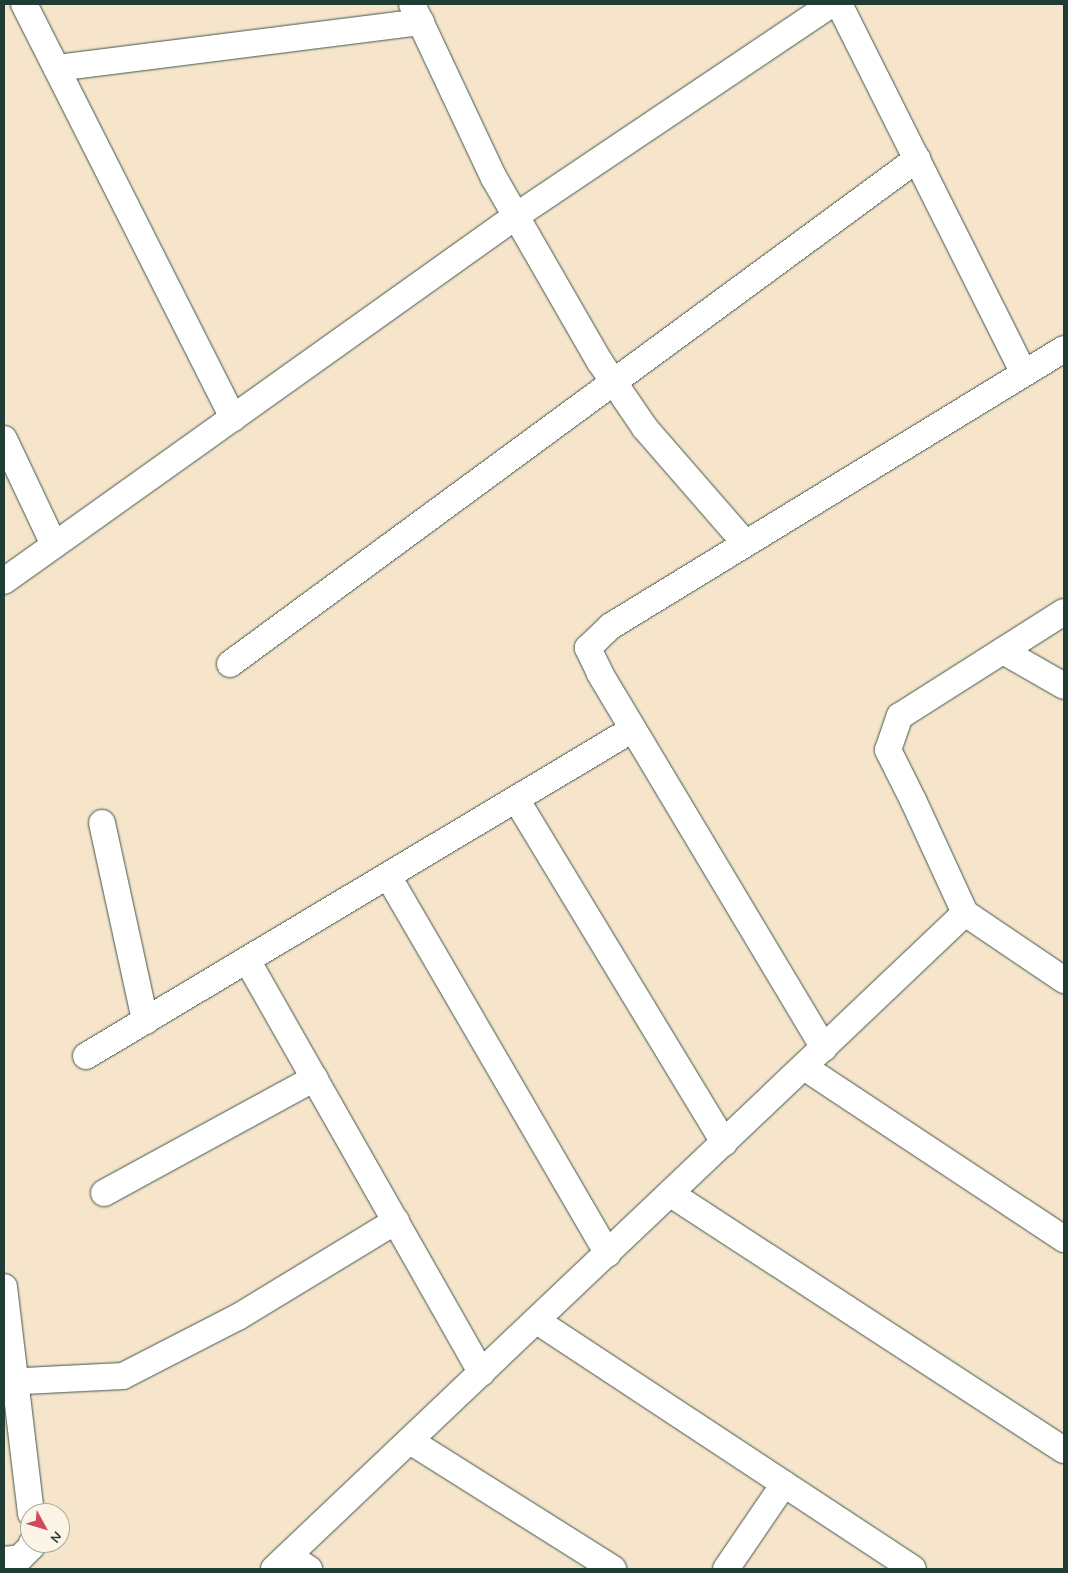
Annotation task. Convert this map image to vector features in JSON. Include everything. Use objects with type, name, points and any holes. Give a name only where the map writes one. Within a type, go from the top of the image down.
[{"type":"street","points":[[24,4],[233,418]]},
{"type":"street","points":[[4,581],[516,216],[831,4]]},
{"type":"street","points":[[839,4],[1023,372]]},
{"type":"street","points":[[56,68],[416,13],[494,178],[614,382],[645,428],[745,543]]},
{"type":"street","points":[[230,664],[916,159]]},
{"type":"street","points":[[824,1048],[633,729],[600,673],[588,648],[610,626],[1023,372],[1064,349]]},
{"type":"street","points":[[4,439],[54,545]]},
{"type":"street","points":[[1064,612],[900,716],[888,750],[965,913],[1064,980]]},
{"type":"street","points":[[1003,652],[1064,686]]},
{"type":"street","points":[[86,1056],[633,729]]},
{"type":"street","points":[[516,799],[724,1143]]},
{"type":"street","points":[[102,823],[145,1021]]},
{"type":"street","points":[[388,876],[608,1254]]},
{"type":"street","points":[[291,1565],[410,1441],[965,913]]},
{"type":"street","points":[[247,960],[482,1373]]},
{"type":"street","points":[[804,1067],[1064,1239]]},
{"type":"street","points":[[104,1193],[315,1078]]},
{"type":"street","points":[[671,1194],[1064,1450]]},
{"type":"street","points":[[9,1381],[123,1376],[238,1317],[396,1221]]},
{"type":"street","points":[[4,1288],[9,1381],[29,1503]]},
{"type":"street","points":[[537,1321],[913,1569]]},
{"type":"street","points":[[410,1441],[612,1569]]},
{"type":"street","points":[[726,1569],[784,1484]]},
{"type":"street","points":[[4,1560],[20,1558],[24,1553]]}]
